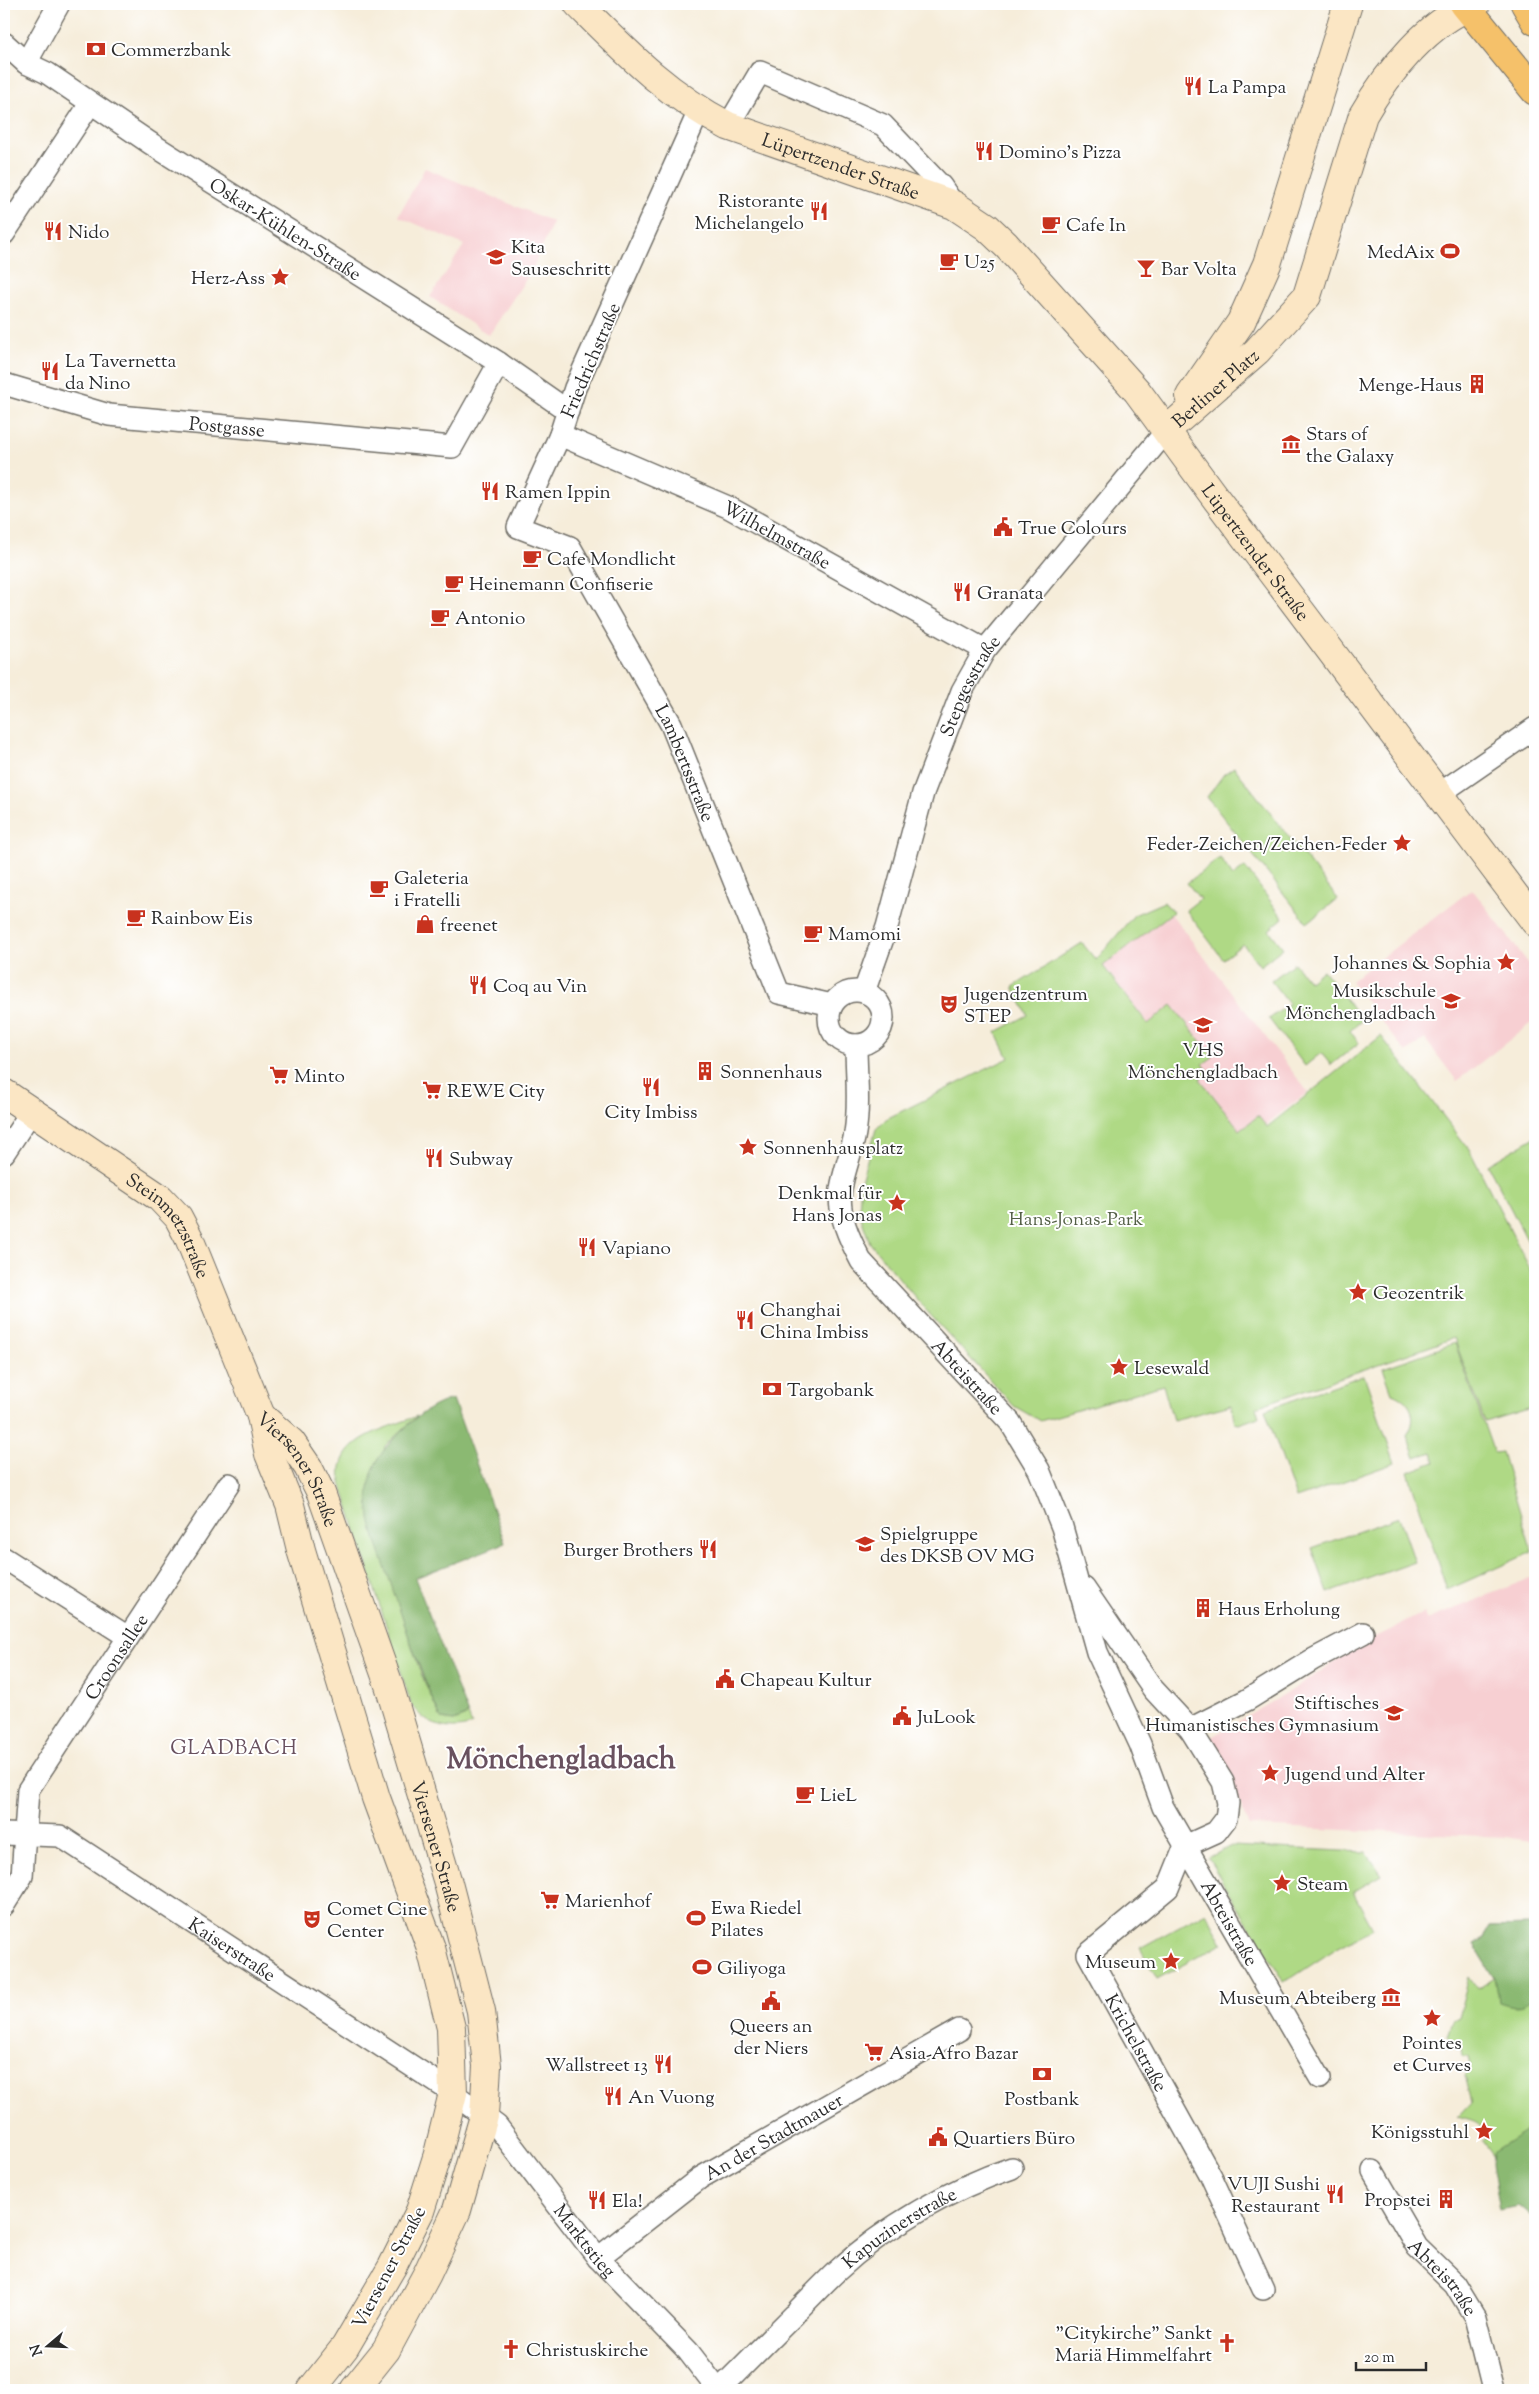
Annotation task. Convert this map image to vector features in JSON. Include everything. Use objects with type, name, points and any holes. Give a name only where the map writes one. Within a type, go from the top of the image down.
[{"type":"main road","name":"Lüpertzender Straße","points":[[578,4],[668,90],[699,111],[728,126],[954,205],[987,227],[1006,245],[1137,392],[1167,430],[1211,492],[1535,922]]},
{"type":"main road","name":"Berliner Platz","points":[[1167,430],[1241,322],[1267,264],[1348,4]]},
{"type":"main road","points":[[1525,4],[1535,21]]},
{"type":"main road","name":"Berliner Platz","points":[[1167,430],[1257,351],[1306,296],[1363,115],[1378,89],[1414,46],[1469,5]]},
{"type":"main road","points":[[1469,5],[1535,91]]},
{"type":"main road","name":"Steinmetzstraße","points":[[4,1093],[160,1198],[178,1217],[210,1284],[236,1356],[261,1416]]},
{"type":"main road","name":"Viersener Straße","points":[[261,1416],[269,1454],[290,1505],[301,1550],[376,1798],[431,1948],[451,2028],[452,2093],[438,2154],[420,2211],[392,2267],[345,2347],[311,2390]]},
{"type":"main road","name":"Viersener Straße","points":[[261,1416],[291,1442],[321,1493],[389,1685],[448,1883],[480,2011],[487,2066],[484,2116],[457,2210],[386,2350],[354,2390]]},
{"type":"street","points":[[26,63],[59,4]]},
{"type":"street","name":"Oskar-Kühlen-Straße","points":[[4,43],[26,63],[47,73],[90,104],[499,363],[568,411]]},
{"type":"street","name":"Lüpertzender Straße","points":[[728,126],[760,72],[883,125],[942,186],[954,205]]},
{"type":"street","points":[[4,234],[90,104]]},
{"type":"street","name":"Friedrichstraße","points":[[518,527],[560,435],[576,388],[699,111]]},
{"type":"street","name":"Postgasse","points":[[4,384],[109,414],[452,448],[499,363]]},
{"type":"street","name":"Stepgesstraße","points":[[864,992],[887,927],[923,793],[962,691],[985,650],[1167,430]]},
{"type":"street","name":"Wilhelmstraße","points":[[560,435],[728,507],[985,650]]},
{"type":"street","name":"Lambertsstraße","points":[[518,527],[570,547],[671,724],[779,993],[832,1005]]},
{"type":"street","points":[[1439,794],[1535,728]]},
{"type":"street","points":[[846,992],[864,992],[879,1004],[883,1022],[873,1038],[856,1045],[839,1039],[832,1032],[828,1014],[837,997],[846,992]]},
{"type":"street","name":"Abteistraße","points":[[856,1045],[855,1132],[841,1190],[843,1215],[848,1235],[861,1261],[1010,1422],[1040,1470],[1059,1519],[1097,1652],[1140,1744],[1163,1807],[1320,2078]]},
{"type":"street","points":[[4,1153],[31,1112]]},
{"type":"street","name":"Croonsallee","points":[[4,1905],[22,1876],[14,1835],[28,1790],[229,1484]]},
{"type":"street","points":[[4,1558],[128,1637]]},
{"type":"street","name":"Abteistraße","points":[[1076,1577],[1153,1689],[1190,1729],[1223,1782],[1228,1803],[1226,1819],[1216,1832],[1185,1846]]},
{"type":"street","points":[[1190,1729],[1247,1700],[1312,1660],[1363,1633]]},
{"type":"street","name":"Kaiserstraße","points":[[14,1835],[60,1836],[452,2093]]},
{"type":"street","name":"Krichelstraße","points":[[1185,1846],[1168,1888],[1088,1954],[1211,2176],[1263,2289]]},
{"type":"street","name":"An der Stadtmauer","points":[[598,2258],[700,2178],[959,2030]]},
{"type":"street","name":"Marktstieg","points":[[452,2093],[497,2126],[598,2258],[688,2351],[719,2390]]},
{"type":"street","name":"Kapuzinerstraße","points":[[719,2390],[838,2270],[882,2237],[938,2201],[978,2180],[1012,2168]]},
{"type":"street","name":"Abteistraße","points":[[1373,2171],[1417,2247],[1455,2284],[1475,2317],[1493,2390]]},
{"type":"shaded area","name":"Kita Sauseschritt","points":[[425,168],[553,222],[532,270],[489,335],[430,297],[464,245],[398,216]]},
{"type":"shaded area","name":"Musikschule Mönchengladbach","points":[[1472,889],[1535,972],[1535,1020],[1457,1081],[1425,1039],[1406,1053],[1351,981]]},
{"type":"shaded area","name":"VHS Mönchengladbach","points":[[1165,906],[1308,1092],[1241,1144],[1098,958]]},
{"type":"shaded area","name":"Stiftisches Humanistisches Gymnasium","points":[[1535,1576],[1535,1842],[1506,1837],[1250,1826],[1208,1739],[1296,1688],[1355,1648],[1423,1613],[1427,1620]]},
{"type":"green space","points":[[1234,767],[1338,899],[1307,923],[1207,797],[1224,774]]},
{"type":"green space","points":[[1220,858],[1233,876],[1245,867],[1283,918],[1269,930],[1283,948],[1260,966],[1243,944],[1223,959],[1186,910],[1200,899],[1187,883]]},
{"type":"green space","name":"Hans-Jonas-Park","points":[[1164,902],[1173,912],[1103,966],[1148,1024],[1172,1005],[1213,1057],[1203,1064],[1209,1072],[1200,1079],[1240,1130],[1258,1116],[1267,1127],[1381,1036],[1469,1149],[1529,1267],[1535,1285],[1535,1407],[1485,1422],[1454,1338],[1256,1407],[1259,1417],[1239,1424],[1235,1423],[1231,1405],[1173,1420],[1163,1385],[1040,1421],[1014,1406],[924,1308],[870,1243],[859,1212],[861,1181],[876,1129],[886,1119],[1009,1058],[996,1032],[1028,1015],[1013,987],[1082,943],[1096,960],[1134,915]]},
{"type":"green space","points":[[1294,963],[1309,981],[1323,970],[1362,1020],[1350,1031],[1359,1043],[1331,1065],[1321,1053],[1305,1066],[1269,1019],[1289,1004],[1271,981]]},
{"type":"green space","points":[[1535,1137],[1535,1255],[1488,1165]]},
{"type":"green space","points":[[1455,1343],[1494,1453],[1502,1452],[1532,1552],[1447,1590],[1408,1472],[1435,1462],[1432,1452],[1415,1458],[1407,1435],[1411,1429],[1413,1416],[1411,1410],[1404,1400],[1392,1393],[1383,1368]]},
{"type":"green space","points":[[1364,1375],[1395,1463],[1296,1498],[1265,1410]]},
{"type":"green space","points":[[453,1399],[505,1543],[415,1578],[468,1715],[454,1721],[441,1719],[427,1686],[375,1537],[368,1500],[373,1470],[386,1448],[398,1434],[421,1414],[440,1403]]},
{"type":"green space","points":[[417,1416],[385,1446],[370,1518],[421,1674],[441,1719],[454,1721],[468,1715],[472,1725],[463,1727],[446,1727],[430,1722],[416,1711],[411,1704],[341,1483],[341,1467],[345,1456],[352,1447],[372,1434]]},
{"type":"green space","points":[[1399,1517],[1415,1562],[1328,1593],[1312,1548]]},
{"type":"green space","points":[[1231,1846],[1366,1852],[1382,1875],[1353,1892],[1373,1929],[1337,1948],[1284,1983],[1208,1858]]},
{"type":"green space","points":[[1206,1912],[1223,1943],[1157,1979],[1140,1948]]},
{"type":"green space","points":[[1535,1925],[1535,2155],[1496,2161],[1482,2142],[1486,2138],[1479,2125],[1458,2117],[1471,2103],[1464,2075],[1471,2065],[1469,2056],[1462,2056],[1461,2048],[1456,2049],[1447,2036],[1452,2021],[1458,2018],[1469,1977],[1477,1989],[1495,1978],[1474,1944],[1484,1939],[1490,1926]]},
{"type":"green space","points":[[1535,1925],[1535,1997],[1527,2004],[1519,2006],[1499,2002],[1495,1978],[1474,1944],[1484,1939],[1490,1926]]},
{"type":"green space","points":[[1535,2129],[1535,2215],[1531,2216],[1519,2206],[1500,2210],[1492,2164],[1493,2153],[1526,2132]]},
{"type":"place","name":"Commerzbank","points":[[96,49]]},
{"type":"place","name":"La Pampa","points":[[1193,86]]},
{"type":"place","name":"Domino's Pizza","points":[[984,151]]},
{"type":"place","name":"Ristorante Michelangelo","points":[[819,211]]},
{"type":"place","name":"Cafe In","points":[[1051,224]]},
{"type":"place","name":"Nido","points":[[53,231]]},
{"type":"place","name":"MedAix","points":[[1450,251]]},
{"type":"place","name":"Kita Sauseschritt","points":[[496,257]]},
{"type":"place","name":"U25","points":[[949,261]]},
{"type":"place","name":"Bar Volta","points":[[1146,268]]},
{"type":"place","name":"Herz-Ass","points":[[280,277]]},
{"type":"place","name":"La Tavernetta da Nino","points":[[50,371]]},
{"type":"place","name":"Menge-Haus","points":[[1477,384]]},
{"type":"place","name":"Stars of the Galaxy","points":[[1291,444]]},
{"type":"place","name":"Ramen Ippin","points":[[490,491]]},
{"type":"place","name":"True Colours","points":[[1003,527]]},
{"type":"place","name":"Cafe Mondlicht","points":[[532,558]]},
{"type":"place","name":"Heinemann Confiserie","points":[[454,583]]},
{"type":"place","name":"Granata","points":[[962,592]]},
{"type":"place","name":"Antonio","points":[[440,617]]},
{"type":"place","name":"Feder-Zeichen/Zeichen-Feder","points":[[1402,843]]},
{"type":"place","name":"Galeteria i Fratelli","points":[[379,888]]},
{"type":"place","name":"Rainbow Eis","points":[[136,917]]},
{"type":"place","name":"freenet","points":[[425,924]]},
{"type":"place","name":"Mamomi","points":[[813,933]]},
{"type":"place","name":"Johannes & Sophia","points":[[1506,962]]},
{"type":"place","name":"Coq au Vin","points":[[478,985]]},
{"type":"place","name":"Musikschule Mönchengladbach","points":[[1451,1001]]},
{"type":"place","name":"Jugendzentrum STEP","points":[[949,1004]]},
{"type":"place","name":"VHS Mönchengladbach","points":[[1203,1025]]},
{"type":"place","name":"Sonnenhaus","points":[[705,1071]]},
{"type":"place","name":"Minto","points":[[279,1075]]},
{"type":"place","name":"City Imbiss","points":[[651,1087]]},
{"type":"place","name":"REWE City","points":[[432,1090]]},
{"type":"place","name":"Sonnenhausplatz","points":[[748,1147]]},
{"type":"place","name":"Subway","points":[[434,1158]]},
{"type":"place","name":"Denkmal für Hans Jonas","points":[[897,1203]]},
{"type":"place","name":"Vapiano","points":[[587,1247]]},
{"type":"place","name":"Geozentrik","points":[[1358,1292]]},
{"type":"place","name":"Changhai China Imbiss","points":[[745,1320]]},
{"type":"place","name":"Lesewald","points":[[1119,1367]]},
{"type":"place","name":"Targobank","points":[[772,1389]]},
{"type":"place","name":"Spielgruppe des DKSB OV MG","points":[[865,1544]]},
{"type":"place","name":"Burger Brothers","points":[[708,1549]]},
{"type":"place","name":"Haus Erholung","points":[[1203,1608]]},
{"type":"place","name":"Chapeau Kultur","points":[[725,1679]]},
{"type":"place","name":"Stiftisches Humanistisches Gymnasium","points":[[1394,1713]]},
{"type":"place","name":"JuLook","points":[[902,1716]]},
{"type":"place","name":"Jugend und Alter","points":[[1270,1773]]},
{"type":"place","name":"LieL","points":[[805,1794]]},
{"type":"place","name":"Steam","points":[[1282,1883]]},
{"type":"place","name":"Marienhof","points":[[550,1900]]},
{"type":"place","name":"Ewa Riedel Pilates","points":[[696,1918]]},
{"type":"place","name":"Comet Cine Center","points":[[312,1919]]},
{"type":"place","name":"Museum","points":[[1171,1961]]},
{"type":"place","name":"Giliyoga","points":[[702,1967]]},
{"type":"place","name":"Museum Abteiberg","points":[[1391,1997]]},
{"type":"place","name":"Queers an der Niers","points":[[771,2001]]},
{"type":"place","name":"Pointes et Curves","points":[[1432,2018]]},
{"type":"place","name":"Asia-Afro Bazar","points":[[874,2052]]},
{"type":"place","name":"Wallstreet 13","points":[[663,2064]]},
{"type":"place","name":"Postbank","points":[[1042,2074]]},
{"type":"place","name":"An Vuong","points":[[613,2096]]},
{"type":"place","name":"Königsstuhl","points":[[1484,2131]]},
{"type":"place","name":"Quartiers Büro","points":[[938,2137]]},
{"type":"place","name":"VUJI Sushi Restaurant","points":[[1335,2194]]},
{"type":"place","name":"Propstei","points":[[1446,2199]]},
{"type":"place","name":"Ela!","points":[[597,2200]]},
{"type":"place","name":"\"Citykirche\" Sankt Mariä Himmelfahrt","points":[[1227,2343]]},
{"type":"place","name":"Christuskirche","points":[[511,2349]]},
{"type":"district","name":"GLADBACH","points":[[234,1747]]},
{"type":"district","name":"Mönchengladbach","points":[[561,1758]]}]
